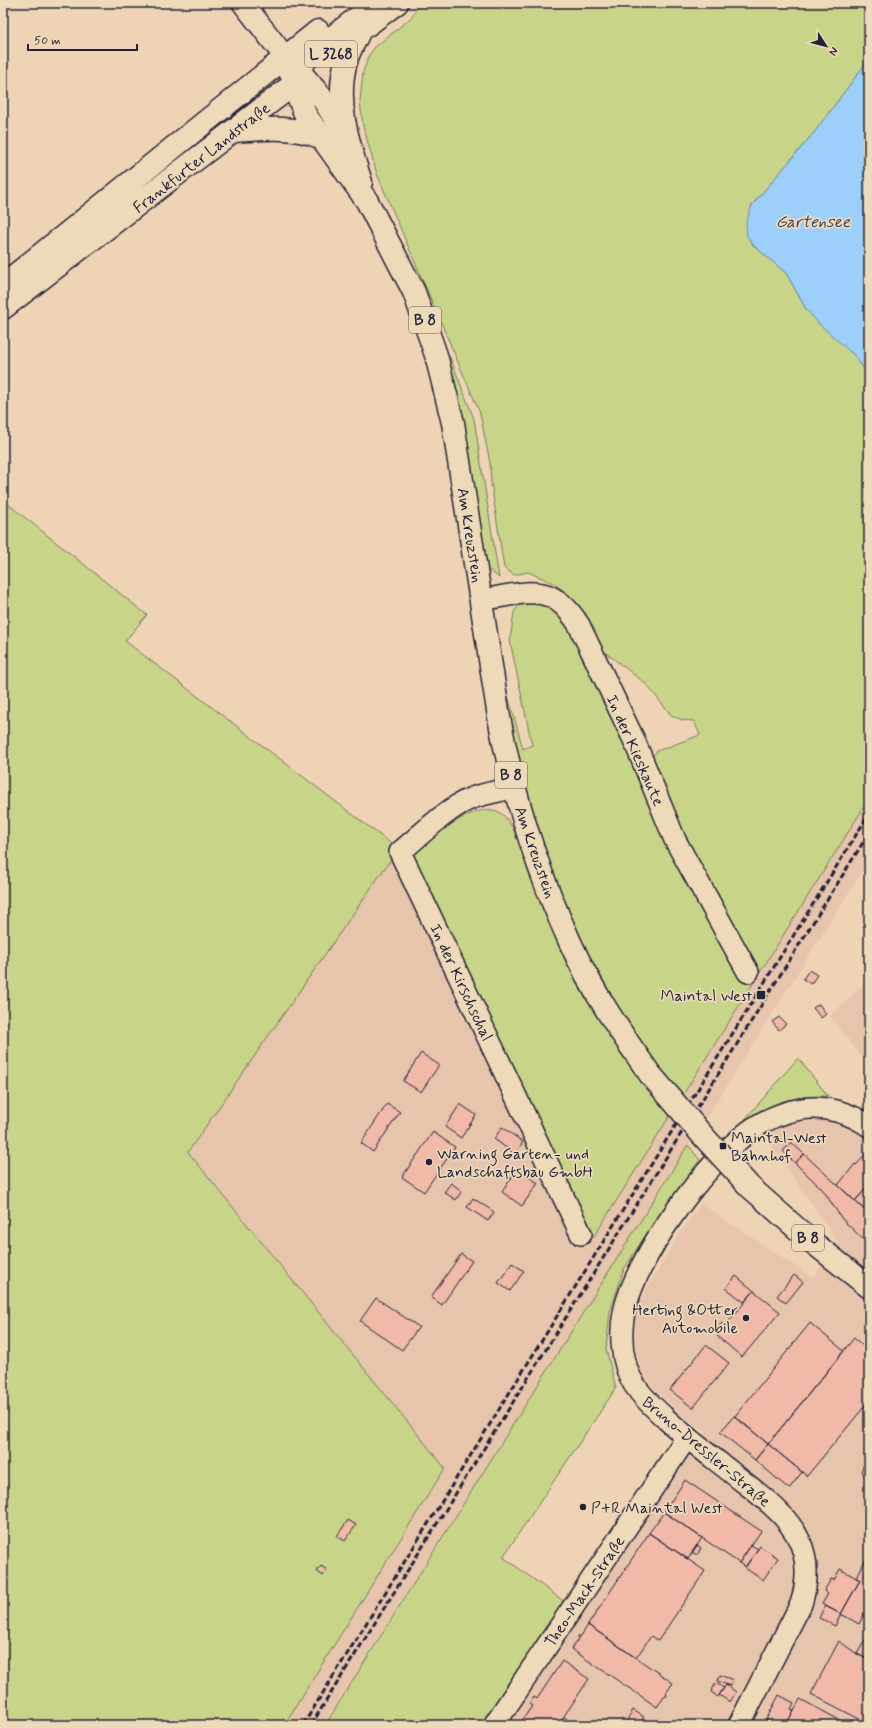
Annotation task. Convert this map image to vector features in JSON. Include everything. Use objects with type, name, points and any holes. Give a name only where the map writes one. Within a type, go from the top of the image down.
[{"type":"main road","name":"Frankfurter Landstraße","points":[[3,308],[233,131],[353,3]]},
{"type":"main road","points":[[347,139],[322,100],[292,67],[376,3]]},
{"type":"main road","name":"Frankfurter Landstraße","points":[[3,285],[292,67],[359,32],[397,3]]},
{"type":"main road","name":"Am Kreuzstein","points":[[359,32],[347,58],[342,87],[347,139],[367,201]]},
{"type":"main road","name":"B 8","points":[[292,67],[306,116],[320,137]]},
{"type":"main road","points":[[233,131],[287,128],[308,132],[320,137]]},
{"type":"main road","name":"Am Kreuzstein","points":[[320,137],[367,201],[414,292],[436,355],[453,423],[499,717],[514,787],[544,880],[570,943],[592,984],[625,1038],[650,1074],[704,1138],[750,1187],[811,1241],[869,1287]]},
{"type":"street","points":[[243,3],[292,67]]},
{"type":"street","name":"In der Kieskaute","points":[[481,600],[531,592],[545,594],[559,600],[572,614],[634,740],[676,840],[748,972]]},
{"type":"street","name":"In der Kirschschal","points":[[514,787],[472,798],[463,803],[450,811],[400,852],[582,1234]]},
{"type":"street","name":"Bruno-Dressler-Straße","points":[[740,1725],[801,1604],[806,1588],[804,1554],[793,1530],[778,1511],[687,1437],[644,1398],[636,1388],[628,1374],[624,1362],[622,1335],[627,1302],[643,1266],[685,1198],[726,1153],[754,1128],[787,1113],[812,1108],[840,1112],[858,1119],[869,1126]]},
{"type":"street","name":"Theo-Mack-Straße","points":[[494,1725],[687,1437]]},
{"type":"shaded area","points":[[869,799],[869,860],[323,1725],[284,1725],[445,1468],[188,1152],[398,849],[411,854],[593,1238]]},
{"type":"shaded area","points":[[869,980],[869,1066],[830,1016]]},
{"type":"shaded area","points":[[816,1120],[843,1123],[863,1134],[869,1130],[869,1725],[506,1725],[706,1432],[689,1421],[659,1394],[645,1378],[634,1341],[635,1318],[641,1300],[679,1234],[701,1204],[813,1278],[839,1243],[765,1137],[777,1129],[792,1124]]},
{"type":"green space","points":[[419,3],[869,3],[869,59],[813,134],[752,205],[753,245],[786,273],[806,309],[855,356],[869,376],[869,799],[593,1238],[411,854],[452,824],[476,812],[487,810],[497,811],[505,817],[515,832],[536,824],[516,754],[497,644],[500,642],[505,685],[523,749],[532,745],[510,641],[514,612],[519,605],[527,602],[545,603],[562,615],[650,759],[657,751],[700,735],[694,721],[682,720],[671,715],[646,684],[601,649],[577,603],[566,593],[554,583],[528,572],[514,575],[504,568],[491,482],[490,463],[480,413],[377,174],[363,126],[360,101],[363,72],[369,55],[375,47],[412,17]]},
{"type":"green space","points":[[446,353],[450,357],[474,419],[499,578],[485,567],[465,425]]},
{"type":"green space","points":[[3,500],[147,615],[125,641],[398,849],[188,1152],[445,1468],[284,1725],[3,1725]]},
{"type":"green space","points":[[798,1058],[828,1096],[810,1096],[788,1100],[765,1110],[751,1120],[741,1124]]},
{"type":"green space","points":[[688,1145],[700,1160],[654,1222],[624,1269],[610,1312],[606,1349],[616,1388],[503,1557],[566,1603],[482,1725],[325,1725]]},
{"type":"water","name":"Gartensee","points":[[869,59],[869,376],[855,356],[819,324],[806,309],[786,273],[753,245],[747,236],[746,223],[752,205],[813,134]]},
{"type":"building","points":[[809,970],[817,975],[811,984],[803,979]]},
{"type":"building","points":[[819,1004],[826,1014],[821,1018],[813,1008]]},
{"type":"building","points":[[779,1017],[786,1024],[779,1030],[772,1022]]},
{"type":"building","points":[[421,1053],[439,1065],[421,1092],[403,1081]]},
{"type":"building","points":[[387,1104],[400,1112],[373,1152],[361,1143]]},
{"type":"building","name":"Warning Garten- und Landschaftsbau GmbH","points":[[460,1104],[476,1115],[461,1138],[445,1127]]},
{"type":"building","points":[[502,1127],[523,1142],[515,1154],[494,1139]]},
{"type":"building","name":"Warning Garten- und Landschaftsbau GmbH","points":[[433,1132],[455,1147],[424,1192],[402,1177]]},
{"type":"building","points":[[791,1142],[804,1154],[795,1163],[783,1151]]},
{"type":"building","points":[[868,1152],[869,1185],[855,1201],[838,1185],[855,1164],[856,1165]]},
{"type":"building","points":[[804,1154],[869,1214],[869,1245],[842,1219],[823,1190],[795,1163]]},
{"type":"building","points":[[517,1169],[538,1183],[522,1206],[502,1192]]},
{"type":"building","points":[[451,1183],[462,1191],[456,1200],[444,1192]]},
{"type":"building","points":[[869,1185],[869,1214],[855,1201]]},
{"type":"building","points":[[473,1198],[494,1212],[488,1221],[467,1207]]},
{"type":"building","points":[[461,1254],[472,1261],[442,1305],[431,1297]]},
{"type":"building","points":[[512,1263],[524,1271],[510,1291],[498,1283]]},
{"type":"building","points":[[794,1275],[803,1282],[786,1303],[777,1296]]},
{"type":"building","points":[[736,1276],[754,1291],[744,1302],[726,1288]]},
{"type":"building","points":[[754,1291],[780,1312],[742,1357],[717,1336],[721,1331],[717,1328],[722,1323],[725,1326]]},
{"type":"building","points":[[376,1298],[419,1327],[402,1350],[360,1321]]},
{"type":"building","points":[[810,1323],[844,1351],[768,1444],[735,1416]]},
{"type":"building","points":[[854,1338],[869,1351],[869,1401],[807,1476],[768,1444]]},
{"type":"building","points":[[706,1345],[729,1363],[693,1408],[670,1390]]},
{"type":"building","points":[[734,1416],[768,1444],[755,1460],[720,1432]]},
{"type":"building","points":[[768,1444],[802,1472],[789,1489],[755,1460]]},
{"type":"building","points":[[869,1458],[869,1481],[861,1471]]},
{"type":"building","points":[[685,1480],[761,1531],[739,1563],[664,1512]]},
{"type":"building","points":[[664,1512],[702,1538],[688,1559],[649,1533]]},
{"type":"building","points":[[348,1520],[356,1525],[345,1541],[337,1536]]},
{"type":"building","points":[[649,1533],[705,1571],[658,1641],[651,1636],[636,1658],[588,1625]]},
{"type":"building","points":[[697,1545],[701,1548],[697,1555],[692,1552]]},
{"type":"building","points":[[751,1545],[758,1549],[745,1567],[739,1563]]},
{"type":"building","points":[[760,1546],[778,1558],[763,1580],[745,1568]]},
{"type":"building","points":[[866,1559],[869,1561],[869,1605],[859,1624],[841,1614],[860,1580],[856,1578]]},
{"type":"building","points":[[321,1566],[327,1570],[323,1576],[317,1571]]},
{"type":"building","points":[[840,1569],[860,1580],[841,1614],[822,1604],[828,1594],[824,1591],[831,1579],[834,1580]]},
{"type":"building","points":[[825,1606],[841,1614],[835,1626],[819,1618]]},
{"type":"building","points":[[588,1625],[673,1683],[666,1693],[667,1696],[664,1697],[657,1707],[571,1649],[578,1639],[578,1636],[581,1636]]},
{"type":"building","points":[[869,1633],[869,1660],[857,1654]]},
{"type":"building","points":[[839,1641],[857,1654],[869,1660],[869,1724],[811,1694]]},
{"type":"building","points":[[562,1661],[589,1679],[558,1725],[519,1725],[532,1706],[529,1704],[534,1697],[537,1699]]},
{"type":"building","points":[[720,1675],[733,1680],[730,1686],[717,1681]]},
{"type":"building","points":[[716,1683],[724,1688],[718,1697],[711,1692]]},
{"type":"building","points":[[726,1685],[736,1692],[730,1702],[719,1695]]},
{"type":"building","points":[[779,1695],[794,1703],[791,1709],[794,1710],[786,1725],[776,1725],[766,1720]]},
{"type":"building","points":[[800,1699],[849,1725],[786,1725]]},
{"type":"building","points":[[633,1710],[644,1717],[638,1725],[634,1725],[627,1720]]},
{"type":"building","points":[[565,1717],[567,1719],[566,1721],[571,1725],[564,1725],[560,1722]]},
{"type":"railway","points":[[303,1725],[869,814]]},
{"type":"railway","points":[[311,1725],[869,833]]},
{"type":"place","name":"Maintal West","points":[[761,995]]},
{"type":"place","name":"Maintal-West Bahnhof","points":[[723,1146]]},
{"type":"place","name":"Warning Garten- und Landschaftsbau GmbH","points":[[429,1162]]},
{"type":"place","name":"Herting &Otter Automobile","points":[[746,1318]]},
{"type":"place","name":"P+R Maintal West","points":[[583,1507]]}]
